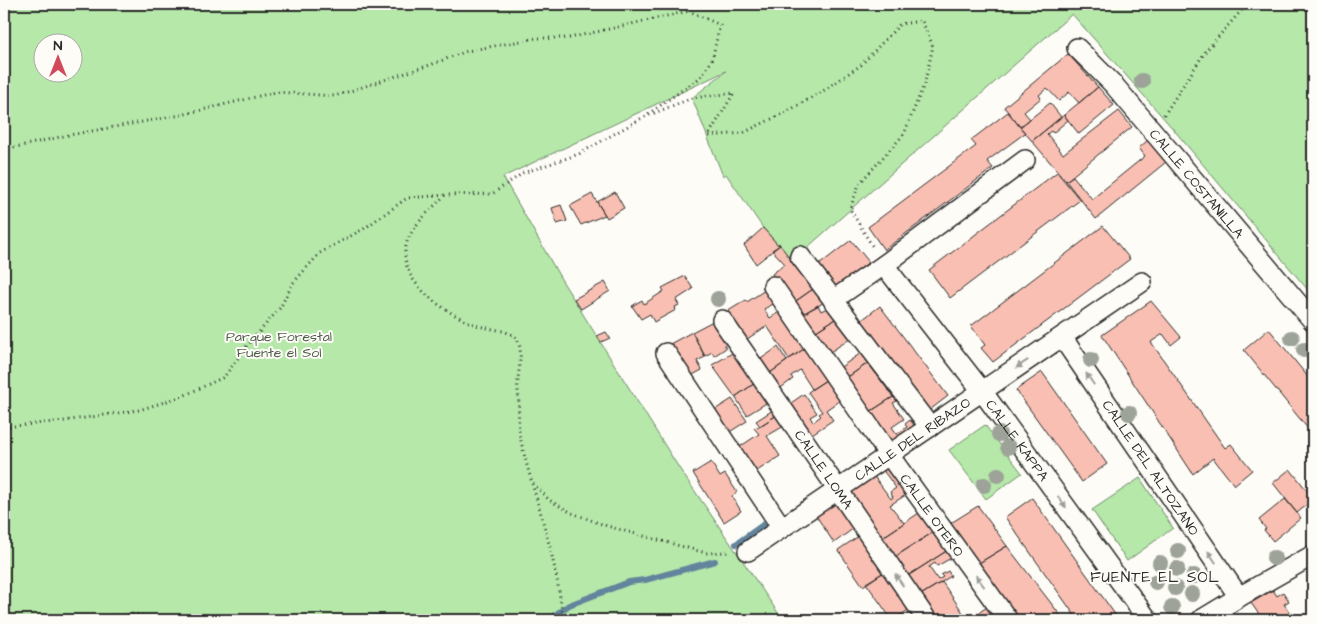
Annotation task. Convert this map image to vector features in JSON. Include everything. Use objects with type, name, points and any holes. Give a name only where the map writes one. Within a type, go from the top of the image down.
[{"type":"street","name":"CALLE COSTANILLA","points":[[1078,48],[1113,84],[1313,321]]},
{"type":"street","points":[[833,300],[884,265],[1024,160]]},
{"type":"street","points":[[800,256],[930,427]]},
{"type":"street","name":"CALLE KAPPA","points":[[884,265],[982,391],[1148,620]]},
{"type":"street","name":"CALLE DEL RIBAZO","points":[[748,551],[1142,282]]},
{"type":"street","name":"CALLE OTERO","points":[[773,286],[889,455],[1008,620]]},
{"type":"street","name":"CALLE LOMA","points":[[722,320],[927,620]]},
{"type":"street","name":"CALLE DEL ALTOZANO","points":[[1062,337],[1239,597]]},
{"type":"street","points":[[666,354],[782,528]]},
{"type":"street","points":[[1214,617],[1239,597],[1313,555]]},
{"type":"path","points":[[4,427],[64,421],[139,410],[183,396],[224,377],[246,347],[280,308],[294,283],[320,253],[366,228],[407,198],[492,194],[523,173],[579,154],[642,118],[701,77],[712,60],[720,26],[689,11],[668,4]]},
{"type":"path","points":[[1153,132],[1205,52],[1247,4]]},
{"type":"path","points":[[4,150],[64,136],[181,115],[276,92],[335,96],[422,68],[467,51],[537,38],[568,38],[689,11]]},
{"type":"path","points":[[642,118],[692,98],[734,93],[708,136],[743,132],[786,112],[820,93],[861,65],[900,24],[922,21],[933,46],[922,91],[904,134],[859,184],[850,209],[884,265]]},
{"type":"path","points":[[446,195],[417,225],[408,241],[406,251],[408,267],[413,280],[434,302],[475,325],[512,334],[518,340],[521,359],[517,376],[520,402],[520,435],[553,560],[564,620]]},
{"type":"path","points":[[533,482],[549,500],[572,513],[607,526],[706,553],[748,551]]},
{"type":"path","points":[[47,620],[135,614],[163,620]]},
{"type":"green space","name":"Parque Forestal Fuente el Sol","points":[[4,4],[799,4],[815,7],[818,4],[1313,4],[1313,296],[1174,130],[1072,14],[792,261],[763,228],[726,174],[723,176],[692,98],[726,71],[503,177],[561,279],[679,468],[783,620],[4,620]]},
{"type":"green space","points":[[985,425],[1022,473],[986,499],[949,450]]},
{"type":"green space","points":[[1140,478],[1173,528],[1127,561],[1092,510]]},
{"type":"building","points":[[1068,54],[1098,87],[1079,103],[1069,92],[1059,101],[1047,88],[1039,95],[1041,98],[1024,112],[1030,119],[1020,127],[1004,107]]},
{"type":"building","points":[[1098,87],[1114,105],[1079,134],[1064,115]]},
{"type":"building","points":[[1050,103],[1061,117],[1032,141],[1020,127]]},
{"type":"building","points":[[1119,111],[1132,127],[1066,181],[1032,141],[1064,115],[1068,120],[1053,133],[1051,131],[1047,134],[1063,154]]},
{"type":"building","points":[[1008,112],[1025,133],[987,161],[993,168],[884,250],[868,227],[976,146],[971,140]]},
{"type":"building","points":[[1148,140],[1166,162],[1096,219],[1066,181],[1073,176],[1092,199],[1145,156],[1139,148]]},
{"type":"building","points":[[1057,172],[1080,200],[950,298],[929,270]]},
{"type":"building","points":[[615,192],[624,208],[607,218],[597,202]]},
{"type":"building","points":[[592,194],[605,215],[581,225],[570,206]]},
{"type":"building","points":[[561,205],[567,221],[557,224],[552,208]]},
{"type":"building","points":[[1103,226],[1130,259],[993,362],[981,348],[985,345],[971,326]]},
{"type":"building","points":[[763,228],[780,245],[756,264],[744,245]]},
{"type":"building","points":[[851,240],[869,262],[832,290],[815,268]]},
{"type":"building","points":[[780,245],[813,289],[793,303],[772,274],[785,264],[772,250]]},
{"type":"building","points":[[685,276],[693,289],[676,300],[679,305],[675,307],[676,310],[654,322],[650,314],[641,319],[632,306],[642,300],[644,304],[664,291],[662,288]]},
{"type":"building","points":[[605,282],[610,291],[581,309],[574,299]]},
{"type":"building","points":[[768,288],[777,302],[764,309],[770,318],[782,310],[808,346],[789,359],[767,326],[744,341],[725,313],[746,300],[747,302]]},
{"type":"building","points":[[813,289],[823,303],[801,315],[793,303]]},
{"type":"building","points":[[1151,301],[1181,337],[1171,345],[1163,334],[1151,342],[1225,448],[1231,444],[1252,470],[1234,485],[1213,458],[1193,474],[1102,335]]},
{"type":"building","points":[[818,305],[821,311],[827,308],[835,319],[813,333],[801,315]]},
{"type":"building","points":[[880,306],[948,396],[926,413],[858,323]]},
{"type":"building","points":[[835,319],[850,339],[827,354],[813,333]]},
{"type":"building","points":[[713,321],[727,343],[724,345],[726,348],[714,356],[712,352],[705,356],[692,332]]},
{"type":"building","points":[[1269,329],[1313,383],[1313,435],[1244,350]]},
{"type":"building","points":[[606,332],[610,338],[601,342],[597,336]]},
{"type":"building","points":[[692,332],[705,357],[697,361],[702,370],[689,377],[668,345]]},
{"type":"building","points":[[808,346],[829,378],[812,389],[800,370],[791,376],[793,379],[778,390],[767,375]]},
{"type":"building","points":[[778,347],[787,361],[767,375],[758,361]]},
{"type":"building","points":[[734,352],[755,383],[735,397],[712,365]]},
{"type":"building","points":[[861,353],[868,363],[845,379],[838,369]]},
{"type":"building","points":[[868,363],[893,397],[868,413],[845,379]]},
{"type":"building","points":[[1042,372],[1107,464],[1082,482],[1016,390]]},
{"type":"building","points":[[829,378],[843,398],[826,410],[833,420],[809,436],[788,405],[804,394],[817,413],[810,417],[813,422],[821,416],[819,414],[822,412],[808,392]]},
{"type":"building","points":[[755,383],[768,402],[747,415],[735,397]]},
{"type":"building","points":[[893,397],[897,401],[893,403],[904,419],[892,427],[897,434],[907,427],[905,424],[910,420],[918,430],[891,446],[868,413]]},
{"type":"building","points":[[732,399],[747,421],[728,433],[713,411]]},
{"type":"building","points":[[773,410],[777,415],[760,426],[756,421]]},
{"type":"building","points":[[777,415],[784,426],[767,436],[780,456],[754,473],[738,448],[759,434],[754,428]]},
{"type":"building","points":[[711,462],[720,477],[725,474],[737,492],[732,496],[741,511],[724,522],[693,473]]},
{"type":"building","points":[[889,464],[909,493],[890,505],[904,523],[880,539],[848,492],[873,475],[891,499],[893,497],[890,492],[896,488],[882,469]]},
{"type":"building","points":[[1290,469],[1313,498],[1297,513],[1273,483]]},
{"type":"building","points":[[1032,498],[1119,620],[1078,620],[1005,517]]},
{"type":"building","points":[[1285,499],[1301,518],[1273,541],[1259,520]]},
{"type":"building","points":[[835,500],[854,528],[834,543],[815,514]]},
{"type":"building","points":[[978,506],[1007,546],[974,566],[946,526]]},
{"type":"building","points":[[922,511],[935,531],[893,558],[880,539]]},
{"type":"building","points":[[935,531],[948,550],[906,577],[893,558]]},
{"type":"building","points":[[859,536],[884,572],[863,586],[838,550]]},
{"type":"building","points":[[1007,546],[1064,620],[1012,620],[974,566]]},
{"type":"building","points":[[948,550],[953,557],[937,566],[935,563],[929,567],[938,580],[943,577],[941,575],[948,571],[951,576],[919,596],[906,577]]},
{"type":"building","points":[[884,572],[910,609],[893,620],[886,619],[890,617],[866,583]]},
{"type":"building","points":[[942,582],[968,620],[936,620],[919,596]]},
{"type":"building","points":[[1273,590],[1277,596],[1283,592],[1289,601],[1284,604],[1290,613],[1279,620],[1263,620],[1251,603]]},
{"type":"building","points":[[987,607],[997,620],[968,620]]},
{"type":"waterway","points":[[736,544],[767,522]]},
{"type":"waterway","points":[[548,620],[569,605],[629,582],[645,580],[715,561]]},
{"type":"waterway","points":[[335,620],[379,617],[402,620]]},
{"type":"district","name":"FUENTE EL SOL","points":[[1155,577]]}]
